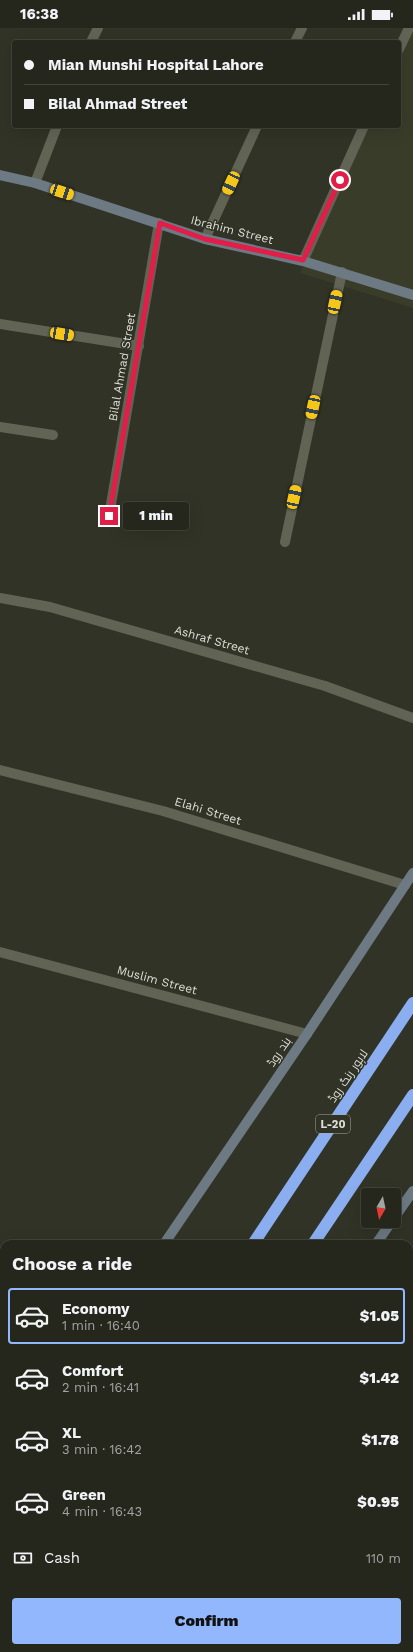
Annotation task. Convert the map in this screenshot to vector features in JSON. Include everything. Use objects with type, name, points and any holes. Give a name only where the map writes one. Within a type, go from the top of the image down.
[{"type":"highway","name":"لاہور رنگ روڈ","points":[[256,1240],[413,1004]]},
{"type":"highway","points":[[316,1240],[413,1095]]},
{"type":"main road","name":"Ibrahim Street","points":[[0,175],[35,183],[205,239],[303,260],[413,295]]},
{"type":"main road","name":"بند روڈ","points":[[167,1240],[307,1034],[413,873]]},
{"type":"main road","points":[[401,1209],[412,1196]]},
{"type":"main road","points":[[379,1240],[387,1228]]},
{"type":"street","points":[[93,40],[98,28]]},
{"type":"street","points":[[297,40],[302,28]]},
{"type":"street","points":[[401,45],[409,28]]},
{"type":"street","points":[[35,183],[56,128]]},
{"type":"street","points":[[205,239],[256,128]]},
{"type":"street","points":[[303,260],[363,128]]},
{"type":"street","name":"Bilal Ahmad Street","points":[[109,516],[160,223]]},
{"type":"street","points":[[285,542],[342,272]]},
{"type":"street","points":[[0,324],[139,346]]},
{"type":"street","points":[[0,427],[53,435]]},
{"type":"street","name":"Ashraf Street","points":[[0,598],[50,607],[318,684],[413,718]]},
{"type":"street","name":"Elahi Street","points":[[0,770],[163,811],[405,885]]},
{"type":"street","name":"Muslim Street","points":[[0,952],[307,1034]]},
{"type":"shaded area","points":[[413,28],[413,308],[300,273],[365,128],[401,128],[401,49]]},
{"type":"route","points":[[109,516],[160,223],[205,239],[303,260],[340,180]]}]
